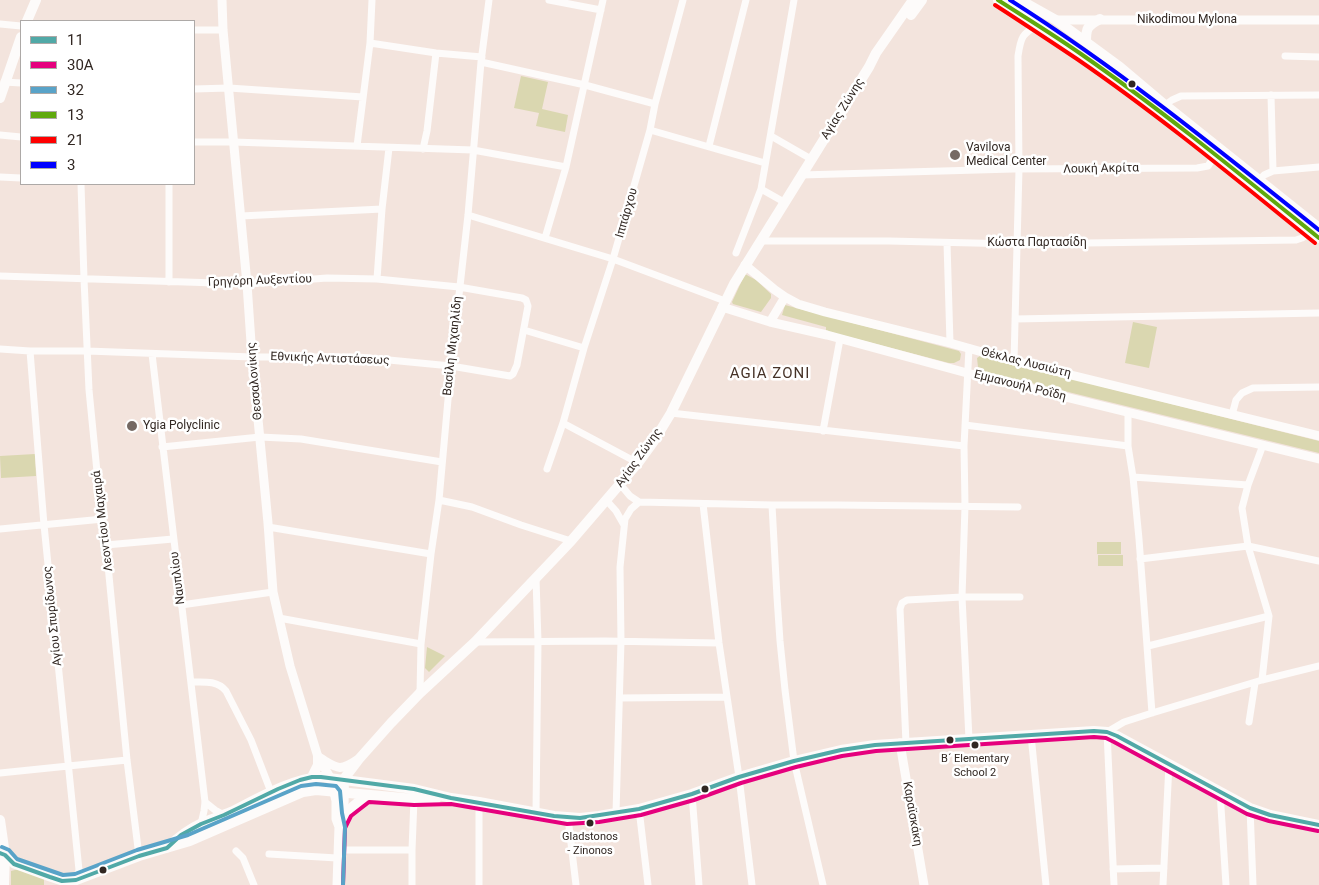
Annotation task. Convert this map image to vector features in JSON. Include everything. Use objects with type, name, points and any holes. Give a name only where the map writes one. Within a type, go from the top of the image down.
[{"type":"main road","points":[[27,20],[36,0]]},
{"type":"main road","name":"Αγίας Ζώνης","points":[[339,793],[344,780],[359,759],[420,692],[475,642],[571,541],[607,501],[654,441],[671,413],[723,304],[760,241],[877,52],[913,0]]},
{"type":"main road","name":"Αγίας Ζώνης","points":[[868,67],[882,56],[922,0]]},
{"type":"main road","points":[[998,0],[1038,24],[1112,75],[1215,155],[1256,183]]},
{"type":"main road","points":[[1020,0],[1056,20],[1120,67],[1316,233]]},
{"type":"main road","points":[[1086,42],[1088,27],[1090,24],[1100,20]]},
{"type":"main road","points":[[0,98],[20,40]]},
{"type":"main road","points":[[167,848],[181,835],[201,824],[300,780],[312,777],[414,789],[451,798],[568,818],[599,816],[639,809],[692,794],[739,777],[841,750],[875,745],[1094,731],[1107,732],[1117,736],[1250,808],[1270,815],[1319,825]]},
{"type":"main road","points":[[312,777],[318,765],[318,757]]},
{"type":"main road","points":[[359,759],[357,775],[368,784]]},
{"type":"main road","points":[[72,883],[139,856],[190,841],[303,792],[316,790],[414,799],[451,798]]},
{"type":"main road","points":[[341,823],[346,812],[367,796]]},
{"type":"main road","points":[[0,820],[4,885]]},
{"type":"street","name":"Θεσσαλονίκης","points":[[222,0],[273,592],[290,666],[318,757],[339,793],[336,801],[336,818],[341,823],[336,885]]},
{"type":"street","points":[[357,146],[370,43],[372,0]]},
{"type":"street","name":"Βασίλη Μιχαηλίδη","points":[[420,692],[421,644],[439,500],[489,0]]},
{"type":"street","points":[[549,0],[601,10]]},
{"type":"street","points":[[546,238],[566,167],[603,0]]},
{"type":"street","name":"Ιππάρχου","points":[[547,469],[613,259],[650,130],[683,0]]},
{"type":"street","points":[[709,146],[746,0]]},
{"type":"street","points":[[736,253],[761,189],[794,0]]},
{"type":"street","name":"Nikodimou Mylona","points":[[1056,20],[1319,20]]},
{"type":"street","points":[[0,24],[20,26]]},
{"type":"street","points":[[1014,361],[1018,56],[1020,41],[1024,33],[1038,24]]},
{"type":"street","points":[[195,30],[224,30]]},
{"type":"street","points":[[370,43],[482,60],[656,104]]},
{"type":"street","points":[[424,149],[436,53]]},
{"type":"street","points":[[1285,56],[1319,57]]},
{"type":"street","points":[[4,82],[20,83]]},
{"type":"street","points":[[195,89],[229,88],[363,97]]},
{"type":"street","points":[[1271,95],[1273,171]]},
{"type":"street","points":[[1165,105],[1182,96],[1319,95]]},
{"type":"street","points":[[650,130],[765,163]]},
{"type":"street","points":[[0,135],[20,137]]},
{"type":"street","points":[[771,136],[811,159]]},
{"type":"street","points":[[195,142],[473,150],[566,167]]},
{"type":"street","points":[[376,279],[389,148]]},
{"type":"street","name":"Λουκή Ακρίτα","points":[[802,175],[1018,169],[1197,168],[1208,166],[1215,155]]},
{"type":"street","points":[[1256,183],[1264,175],[1273,171],[1319,167]]},
{"type":"street","points":[[0,177],[20,178]]},
{"type":"street","name":"Λεοντίου Μαχαιρά","points":[[81,185],[90,399],[127,760],[139,856]]},
{"type":"street","points":[[168,185],[170,282]]},
{"type":"street","points":[[761,189],[784,202]]},
{"type":"street","points":[[241,216],[382,209]]},
{"type":"street","points":[[468,215],[613,259],[723,304]]},
{"type":"street","name":"Κώστα Παρτασίδη","points":[[760,241],[1016,244],[1296,240],[1316,233]]},
{"type":"street","points":[[947,243],[950,343]]},
{"type":"street","name":"Θέκλας Λυσιώτη","points":[[746,265],[775,290],[798,304],[1014,361],[1319,436]]},
{"type":"street","name":"Γρηγόρη Αυξεντίου","points":[[0,276],[247,284],[327,278],[376,279],[459,287],[526,300],[528,311],[524,330]]},
{"type":"street","points":[[770,322],[785,297]]},
{"type":"street","name":"Εμμανουήλ Ροΐδη","points":[[723,304],[770,322],[967,373],[1319,459]]},
{"type":"street","points":[[1015,319],[1319,313]]},
{"type":"street","points":[[524,330],[584,348]]},
{"type":"street","name":"Εθνικής Αντιστάσεως","points":[[0,349],[252,357],[358,357],[451,366],[508,376],[513,374],[517,365],[524,330]]},
{"type":"street","points":[[823,431],[840,339]]},
{"type":"street","points":[[969,348],[964,446],[965,506],[962,598],[969,739]]},
{"type":"street","name":"Αγίου Σπυρίδωνος","points":[[30,351],[44,525],[79,870],[72,883]]},
{"type":"street","name":"Ναυπλίου","points":[[152,354],[205,802],[201,824]]},
{"type":"street","points":[[1232,415],[1236,400],[1242,393],[1253,388],[1319,387]]},
{"type":"street","points":[[1128,412],[1128,446],[1133,477],[1152,713]]},
{"type":"street","points":[[671,413],[964,446]]},
{"type":"street","points":[[563,423],[638,463]]},
{"type":"street","points":[[965,425],[1128,446]]},
{"type":"street","points":[[162,447],[260,437],[301,439],[442,462]]},
{"type":"street","points":[[1249,722],[1269,616],[1248,546],[1242,508],[1262,445]]},
{"type":"street","points":[[1133,477],[1248,485]]},
{"type":"street","points":[[620,484],[630,496],[639,502],[1018,507]]},
{"type":"street","points":[[439,500],[472,507],[571,541]]},
{"type":"street","points":[[607,501],[624,524]]},
{"type":"street","points":[[616,813],[621,641],[620,567],[624,524],[631,509],[639,502]]},
{"type":"street","points":[[703,504],[719,643],[739,777],[752,885]]},
{"type":"street","points":[[772,505],[780,641],[794,761],[823,885]]},
{"type":"street","points":[[0,529],[102,519]]},
{"type":"street","points":[[268,527],[431,554]]},
{"type":"street","points":[[106,545],[173,539]]},
{"type":"street","points":[[1140,559],[1248,546],[1319,561]]},
{"type":"street","points":[[536,578],[538,642],[536,812]]},
{"type":"street","points":[[181,605],[273,592]]},
{"type":"street","points":[[903,743],[900,609],[902,603],[907,600],[1020,598]]},
{"type":"street","points":[[1148,646],[1269,616]]},
{"type":"street","points":[[279,618],[421,644]]},
{"type":"street","points":[[475,642],[621,641],[719,643]]},
{"type":"street","points":[[1114,885],[1107,732],[1124,722],[1152,713],[1319,666]]},
{"type":"street","points":[[191,682],[217,684],[226,691],[250,740],[272,792]]},
{"type":"street","points":[[620,698],[727,697]]},
{"type":"street","points":[[1031,735],[1046,885]]},
{"type":"street","name":"Καραϊσκάκη","points":[[903,743],[924,885]]},
{"type":"street","points":[[318,757],[338,768],[345,768],[359,759]]},
{"type":"street","points":[[0,773],[127,760]]},
{"type":"street","points":[[1163,885],[1169,764]]},
{"type":"street","points":[[1220,792],[1226,885]]},
{"type":"street","points":[[692,794],[699,885]]},
{"type":"street","points":[[412,885],[414,799]]},
{"type":"street","points":[[205,802],[224,815]]},
{"type":"street","points":[[479,802],[479,885]]},
{"type":"street","points":[[1250,808],[1253,885]]},
{"type":"street","points":[[639,809],[648,885]]},
{"type":"street","points":[[568,818],[576,885]]},
{"type":"street","points":[[269,854],[337,854],[412,850]]},
{"type":"street","points":[[236,851],[243,858],[254,885]]},
{"type":"street","points":[[2,854],[14,864],[72,883]]},
{"type":"street","points":[[1114,869],[1164,868]]},
{"type":"shaded area","points":[[521,76],[548,82],[542,109],[568,115],[565,132],[536,126],[539,113],[514,108]]},
{"type":"shaded area","points":[[745,274],[756,280],[771,294],[771,298],[761,312],[733,304],[732,302]]},
{"type":"shaded area","points":[[785,305],[959,351],[961,354],[960,360],[949,363],[826,331],[826,327],[782,315]]},
{"type":"shaded area","points":[[1133,322],[1157,327],[1149,368],[1125,363]]},
{"type":"shaded area","points":[[980,356],[1319,441],[1319,453],[986,372],[978,367],[977,358]]},
{"type":"shaded area","points":[[35,454],[36,476],[1,478],[0,456]]},
{"type":"shaded area","points":[[1097,542],[1121,542],[1121,554],[1097,554]]},
{"type":"shaded area","points":[[1098,555],[1123,555],[1123,566],[1098,566]]},
{"type":"shaded area","points":[[427,647],[445,656],[429,672],[425,668]]},
{"type":"shaded area","points":[[19,869],[44,877],[44,885],[11,885],[11,871]]},
{"type":"transit line","name":"13","points":[[998,0],[1071,47],[1142,98],[1319,238]]},
{"type":"transit line","name":"3","points":[[1010,0],[1129,82],[1206,140],[1319,230]]},
{"type":"transit line","name":"21","points":[[995,5],[1077,59],[1138,103],[1315,243]]},
{"type":"transit line","name":"11","points":[[0,853],[5,855],[14,864],[50,877],[62,881],[76,880],[139,856],[167,848],[181,835],[201,824],[278,789],[312,777],[414,789],[451,798],[554,816],[580,818],[639,809],[692,794],[739,777],[841,750],[875,745],[1094,731],[1107,732],[1117,736],[1250,808],[1270,815],[1319,825]]},
{"type":"transit line","name":"30A","points":[[343,885],[345,828],[351,816],[369,802],[414,805],[451,804],[567,824],[599,822],[641,815],[694,800],[741,783],[842,756],[876,751],[1094,737],[1106,738],[1114,742],[1247,814],[1269,821],[1318,831]]},
{"type":"transit line","name":"32","points":[[2,847],[9,850],[17,859],[63,875],[75,874],[137,850],[188,835],[301,786],[316,784],[336,786],[340,791],[345,827],[343,885]]},
{"type":"place","name":"Vavilova Medical Center","points":[[955,155]]},
{"type":"place","name":"Ygia Polyclinic","points":[[132,426]]},
{"type":"place","name":"B´ Elementary School 2","points":[[975,745]]},
{"type":"place","name":"Gladstonos - Zinonos","points":[[590,823]]},
{"type":"district","name":"AGIA ZONI","points":[[770,374]]}]
